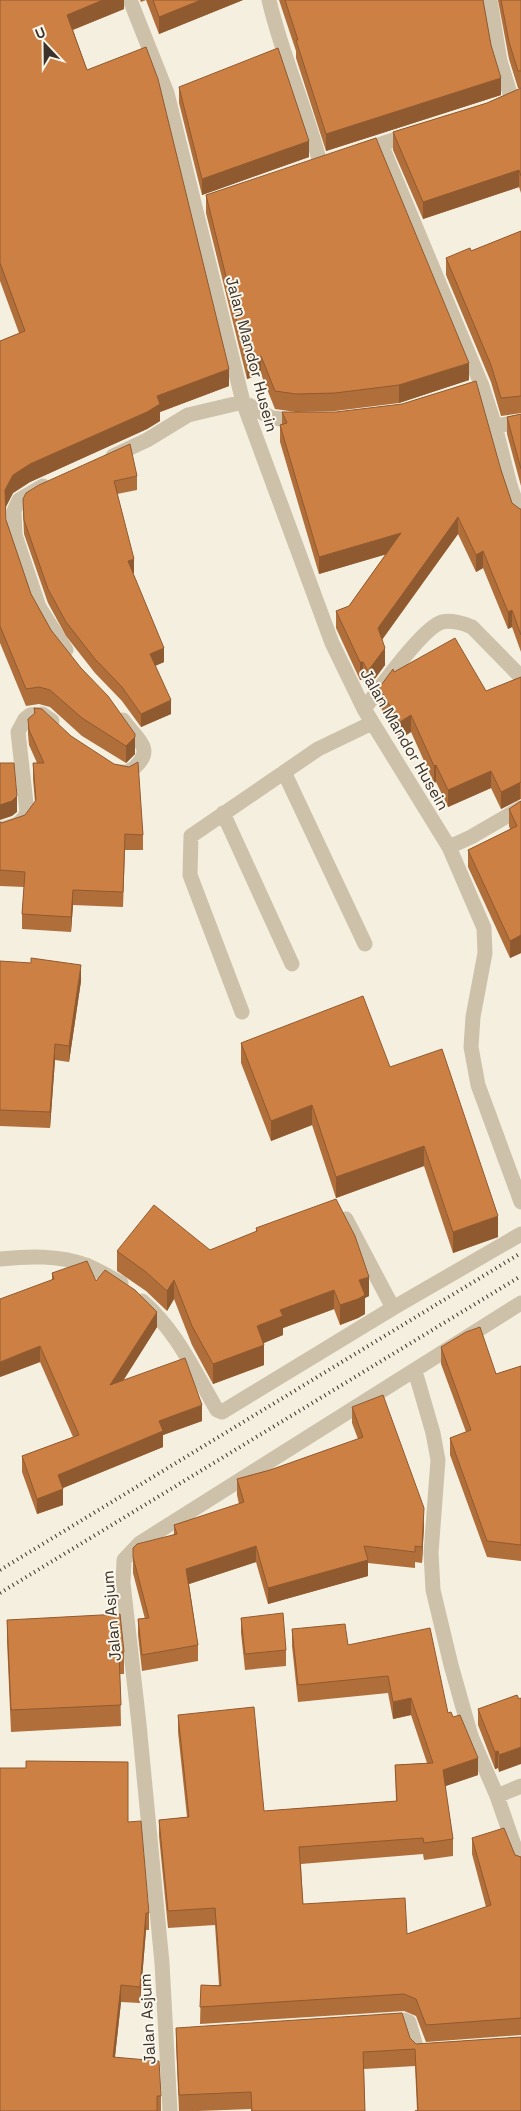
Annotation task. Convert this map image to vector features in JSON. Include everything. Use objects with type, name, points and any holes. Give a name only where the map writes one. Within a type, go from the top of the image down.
[{"type":"street","name":"Jalan Mandor Husein","points":[[130,0],[167,94],[243,402],[332,644],[372,723],[449,847],[484,928],[485,953],[473,1017],[471,1047],[478,1085],[521,1202]]},
{"type":"street","points":[[269,0],[275,27],[310,126],[320,163]]},
{"type":"street","points":[[490,0],[500,61],[512,100]]},
{"type":"street","points":[[302,170],[428,129]]},
{"type":"street","points":[[382,144],[482,386],[521,517]]},
{"type":"street","points":[[195,207],[213,201]]},
{"type":"street","points":[[446,398],[482,386]]},
{"type":"street","points":[[103,460],[147,440],[188,415],[243,402],[272,418],[296,421],[316,420]]},
{"type":"street","points":[[495,426],[521,422]]},
{"type":"street","points":[[58,479],[18,500],[14,511],[15,535],[39,607],[58,641],[76,664]]},
{"type":"street","points":[[364,709],[427,631],[443,622],[465,623],[472,626],[521,677]]},
{"type":"street","points":[[105,762],[126,773],[144,759],[145,754],[143,746],[115,707]]},
{"type":"street","points":[[0,829],[15,826],[23,821],[27,812],[18,744],[18,732],[25,719],[30,714],[42,714],[62,729]]},
{"type":"street","points":[[242,1012],[190,875],[190,836],[318,749],[372,723]]},
{"type":"street","points":[[284,772],[365,944]]},
{"type":"street","points":[[449,847],[471,837],[521,808]]},
{"type":"street","points":[[223,813],[292,964]]},
{"type":"street","points":[[345,1218],[393,1308]]},
{"type":"street","points":[[0,1258],[42,1257],[63,1259],[86,1266],[121,1284],[153,1310],[174,1335],[217,1410],[222,1412],[393,1308],[521,1234]]},
{"type":"street","name":"Jalan Asjum","points":[[170,2111],[171,2035],[162,1963],[140,1724],[123,1582],[124,1560],[140,1543],[415,1371],[521,1302]]},
{"type":"street","points":[[415,1371],[433,1433],[438,1460],[431,1554],[433,1590],[450,1665],[471,1736],[497,1796],[521,1865]]},
{"type":"street","points":[[497,1796],[521,1786]]},
{"type":"street","points":[[364,2022],[404,2020],[409,2022],[418,2052],[442,2050]]},
{"type":"building","points":[[0,0],[103,0],[67,15],[87,70],[146,47],[158,79],[229,369],[157,396],[160,404],[147,412],[30,464],[13,475],[5,490],[6,520],[31,594],[51,630],[81,668],[108,696],[135,734],[135,737],[126,746],[82,718],[50,690],[39,687],[26,689],[0,626],[0,341],[25,331],[0,263]]},
{"type":"building","points":[[153,0],[201,0],[159,17]]},
{"type":"building","points":[[285,0],[483,0],[491,45],[501,78],[326,134]]},
{"type":"building","points":[[501,0],[521,0],[521,71],[518,71],[509,42]]},
{"type":"building","points":[[278,48],[309,141],[202,179],[179,87]]},
{"type":"building","points":[[521,88],[521,176],[519,170],[423,202],[393,132],[487,103]]},
{"type":"building","points":[[376,138],[469,363],[399,385],[335,393],[296,394],[275,391],[261,356],[247,362],[206,195]]},
{"type":"building","points":[[521,231],[521,396],[501,398],[491,365],[446,258],[470,248],[471,251]]},
{"type":"building","points":[[476,381],[512,503],[521,509],[521,635],[512,610],[508,612],[483,551],[476,555],[458,517],[378,628],[385,648],[368,671],[363,662],[360,662],[336,611],[349,606],[401,533],[319,557],[280,425],[287,423],[282,412],[336,412],[402,404]]},
{"type":"building","points":[[521,414],[521,469],[507,417]]},
{"type":"building","points":[[130,444],[137,476],[114,481],[134,559],[128,561],[164,648],[150,654],[171,700],[141,714],[122,687],[95,659],[66,622],[48,589],[24,520],[23,499],[26,493],[39,485]]},
{"type":"building","points":[[455,638],[486,691],[521,677],[521,782],[501,792],[491,771],[448,790],[436,765],[434,766],[411,715],[400,722],[379,688],[393,669],[394,672]]},
{"type":"building","points":[[34,708],[42,709],[71,736],[114,764],[129,767],[138,762],[143,835],[125,834],[123,892],[73,890],[71,917],[22,914],[25,872],[0,870],[0,822],[2,823],[25,815],[36,800],[33,763],[44,763],[29,730],[28,719],[35,713]]},
{"type":"building","points":[[0,763],[14,763],[17,796],[12,801],[0,805]]},
{"type":"building","points":[[521,801],[521,935],[510,941],[468,850],[517,826],[509,809]]},
{"type":"building","points":[[31,958],[81,965],[69,1046],[55,1044],[50,1112],[0,1110],[0,961],[31,963]]},
{"type":"building","points":[[363,996],[390,1067],[442,1049],[498,1216],[453,1232],[424,1146],[336,1177],[312,1105],[271,1121],[241,1043]]},
{"type":"building","points":[[336,1199],[355,1236],[369,1277],[359,1280],[365,1295],[340,1305],[334,1290],[280,1310],[283,1316],[257,1326],[264,1345],[213,1364],[192,1326],[174,1280],[167,1291],[146,1272],[117,1251],[154,1205],[210,1250],[257,1231],[256,1228]]},
{"type":"building","points":[[87,1261],[96,1281],[105,1270],[135,1290],[157,1312],[110,1385],[185,1358],[202,1405],[159,1421],[163,1431],[58,1475],[63,1489],[37,1499],[22,1456],[79,1435],[40,1346],[0,1362],[0,1299],[54,1279],[52,1273]]},
{"type":"building","points":[[480,1327],[496,1374],[521,1366],[521,1545],[487,1541],[450,1438],[471,1430],[441,1347],[466,1332]]},
{"type":"building","points":[[383,1395],[424,1508],[422,1547],[415,1546],[415,1552],[364,1546],[368,1560],[268,1588],[256,1546],[186,1569],[198,1645],[142,1655],[138,1619],[149,1618],[133,1557],[133,1548],[137,1544],[177,1534],[174,1525],[244,1502],[237,1479],[270,1470],[363,1437],[352,1407]]},
{"type":"building","points":[[283,1613],[286,1650],[245,1654],[241,1618]]},
{"type":"building","points":[[120,1614],[124,1652],[119,1653],[121,1705],[11,1710],[7,1620]]},
{"type":"building","points":[[345,1624],[348,1645],[430,1628],[448,1713],[451,1712],[453,1717],[460,1715],[478,1758],[443,1770],[453,1839],[424,1843],[423,1838],[299,1847],[303,1904],[405,1898],[407,1934],[491,1905],[472,1838],[504,1828],[515,1855],[521,1857],[521,2018],[426,2025],[416,1999],[404,1994],[200,2007],[201,1985],[221,1986],[215,1908],[168,1911],[159,1820],[189,1817],[178,1715],[254,1707],[264,1811],[397,1801],[395,1765],[433,1763],[411,1698],[393,1702],[388,1676],[298,1685],[292,1629]]},
{"type":"building","points":[[517,1695],[519,1699],[521,1698],[521,1747],[499,1755],[498,1751],[495,1752],[478,1709]]},
{"type":"building","points":[[26,1761],[128,1762],[128,1822],[141,1821],[149,1913],[146,1913],[140,1987],[121,1985],[113,2057],[159,2061],[161,2096],[157,2096],[157,2111],[0,2111],[0,1768],[26,1768]]},
{"type":"building","points":[[402,2013],[410,2038],[416,2044],[521,2037],[521,2111],[415,2111],[418,2110],[415,2049],[363,2052],[365,2111],[252,2111],[251,2092],[179,2095],[176,2028]]},
{"type":"railway","points":[[0,1570],[521,1253]]},
{"type":"railway","points":[[0,1593],[521,1276]]}]
